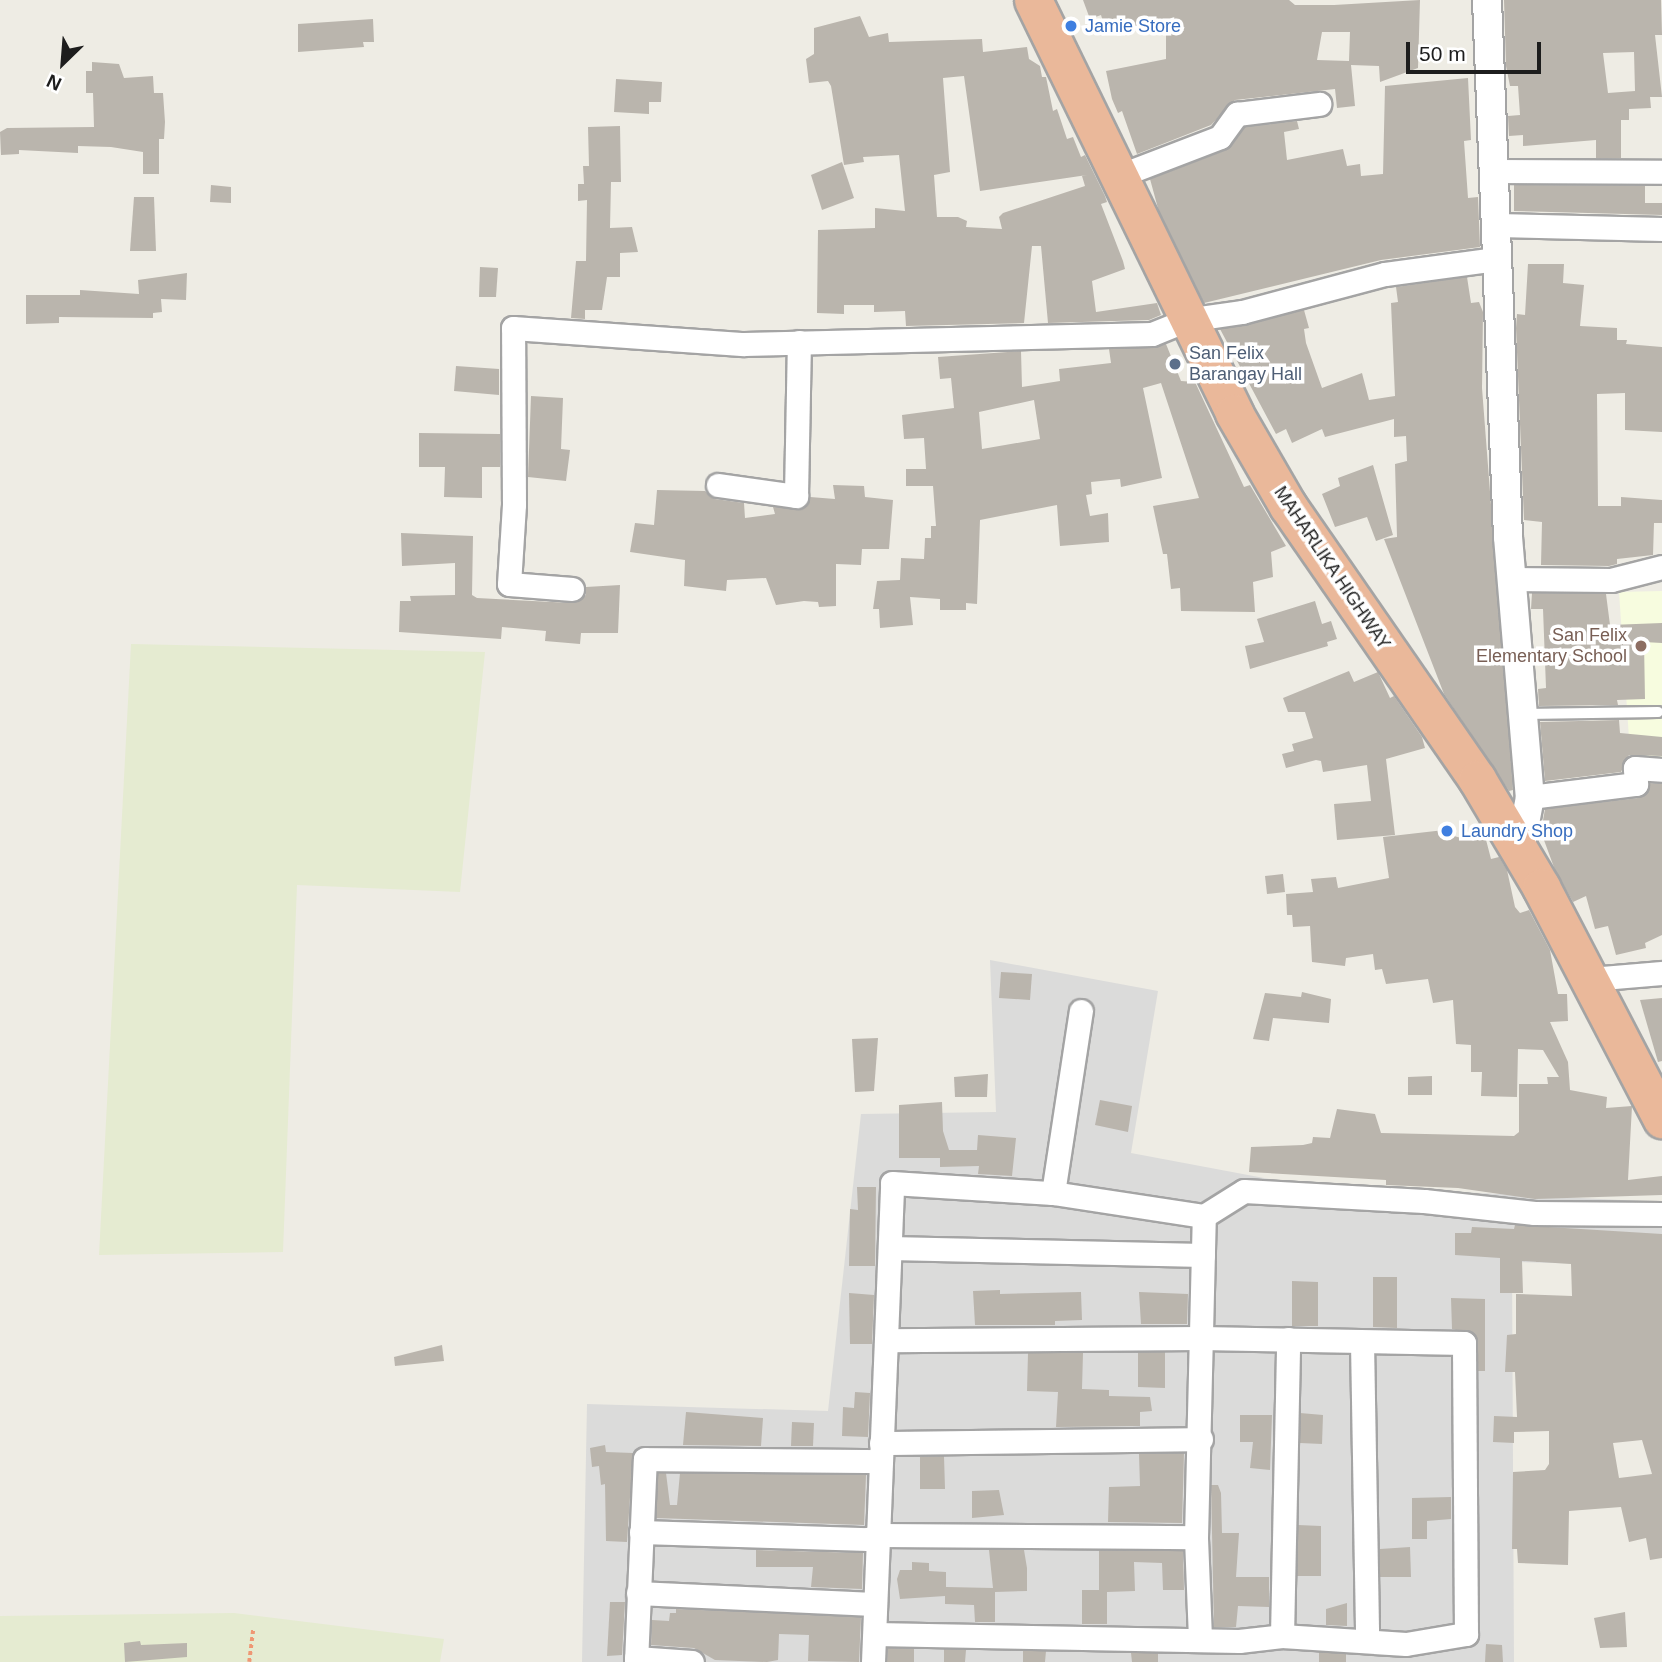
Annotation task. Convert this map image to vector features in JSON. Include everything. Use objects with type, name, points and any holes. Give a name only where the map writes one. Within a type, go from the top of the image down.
[{"type":"highway","name":"MAHARLIKA HIGHWAY","points":[[1033,0],[1186,320],[1287,506],[1478,779],[1590,979],[1662,1119]]},
{"type":"street","points":[[1487,0],[1511,579],[1515,650],[1530,797],[1520,850]]},
{"type":"street","points":[[1116,177],[1220,137],[1237,114],[1319,104]]},
{"type":"street","points":[[1495,171],[1662,172]]},
{"type":"street","points":[[1498,225],[1662,229]]},
{"type":"street","points":[[572,589],[509,584],[514,505],[513,328],[744,344],[1152,334],[1186,320],[1242,312],[1385,274],[1496,259]]},
{"type":"street","points":[[718,485],[796,496],[799,342]]},
{"type":"street","points":[[1511,579],[1611,580],[1662,567]]},
{"type":"street","points":[[1530,797],[1636,784],[1635,768],[1662,770]]},
{"type":"street","points":[[1590,979],[1662,973]]},
{"type":"street","points":[[1053,1193],[1081,1011]]},
{"type":"street","points":[[873,1662],[873,1604],[880,1535],[892,1183],[1053,1193],[1204,1216],[1244,1191],[1424,1201],[1534,1213],[1662,1214]]},
{"type":"street","points":[[1200,1638],[1196,1537],[1201,1439],[1204,1216]]},
{"type":"street","points":[[890,1248],[1203,1255]]},
{"type":"street","points":[[875,1634],[1200,1638],[1239,1641],[1282,1636],[1367,1641],[1406,1653],[1466,1634],[1464,1343],[1201,1338],[888,1340]]},
{"type":"street","points":[[1282,1636],[1288,1339]]},
{"type":"street","points":[[1362,1342],[1367,1641]]},
{"type":"street","points":[[692,1662],[636,1660],[645,1459],[1201,1439]]},
{"type":"street","points":[[641,1532],[855,1539],[880,1535],[1196,1537]]},
{"type":"street","points":[[638,1593],[873,1604]]},
{"type":"lane","points":[[1522,713],[1658,712]]},
{"type":"path","points":[[249,1662],[253,1629]]},
{"type":"shaded area","name":"San Felix Elementary School","points":[[1662,591],[1662,768],[1631,767],[1619,592]]},
{"type":"shaded area","points":[[131,644],[485,652],[460,892],[297,885],[283,1252],[99,1255]]},
{"type":"shaded area","points":[[990,960],[1158,991],[1131,1153],[1296,1184],[1662,1202],[1662,1250],[1589,1264],[1512,1262],[1514,1662],[582,1662],[587,1404],[828,1411],[861,1114],[996,1112]]},
{"type":"shaded area","points":[[234,1613],[444,1639],[440,1662],[0,1662],[0,1616]]},
{"type":"building","points":[[1083,0],[1289,0],[1295,5],[1334,5],[1420,0],[1418,68],[1380,82],[1379,66],[1351,65],[1355,106],[1337,108],[1335,89],[1235,100],[1211,125],[1137,154],[1122,111],[1118,113],[1112,99],[1106,71],[1166,59],[1166,24],[1116,33],[1112,23],[1104,25],[1101,15],[1090,19]],"holes":[[[1322,32],[1350,32],[1349,61],[1317,60]]]},
{"type":"building","points":[[1504,0],[1661,0],[1662,35],[1655,35],[1662,97],[1650,97],[1651,108],[1629,109],[1629,120],[1621,120],[1621,158],[1596,158],[1596,140],[1523,146],[1523,135],[1509,136],[1508,116],[1520,115],[1518,86],[1510,86],[1506,66]],"holes":[[[1634,52],[1635,91],[1608,93],[1603,53]]]},
{"type":"building","points":[[860,16],[869,37],[888,33],[889,42],[982,39],[983,52],[1027,47],[1029,59],[1040,66],[1042,77],[1046,77],[1053,111],[1057,109],[1067,139],[1073,137],[1081,157],[1085,155],[1105,196],[1107,202],[1101,204],[1123,261],[1125,269],[1092,281],[1096,312],[1157,303],[1161,315],[1149,320],[1048,323],[1041,246],[1032,246],[1024,323],[906,326],[905,311],[874,312],[874,305],[844,305],[844,314],[817,313],[818,230],[875,228],[875,208],[905,211],[899,155],[863,157],[864,162],[844,165],[831,86],[828,81],[809,83],[806,59],[814,54],[814,28]],"holes":[[[964,76],[980,191],[1087,175],[1082,176],[1085,186],[1003,213],[999,217],[1002,229],[966,227],[967,221],[958,217],[937,217],[934,175],[950,172],[943,78]]]},
{"type":"building","points":[[373,19],[374,42],[363,42],[364,47],[298,52],[298,24]]},
{"type":"building","points":[[92,62],[119,64],[124,78],[153,76],[154,93],[163,93],[165,122],[164,139],[159,139],[159,174],[143,174],[143,152],[111,147],[78,146],[78,153],[19,150],[19,154],[1,155],[0,132],[7,128],[94,127],[93,93],[86,93],[86,71],[92,71]]},
{"type":"building","points":[[1468,78],[1471,140],[1464,141],[1468,198],[1478,197],[1480,247],[1381,260],[1204,303],[1159,212],[1150,179],[1226,150],[1245,127],[1297,121],[1299,129],[1284,132],[1287,160],[1343,149],[1347,166],[1360,164],[1361,176],[1383,174],[1385,86]]},
{"type":"building","points":[[616,79],[662,82],[661,102],[649,102],[649,114],[614,112]]},
{"type":"building","points":[[620,126],[621,182],[611,182],[610,228],[632,227],[638,252],[620,253],[620,277],[607,277],[602,310],[585,310],[585,319],[571,318],[576,261],[586,261],[587,200],[578,201],[578,184],[584,184],[583,166],[589,166],[588,127]]},
{"type":"building","points":[[842,162],[854,198],[822,210],[811,175]]},
{"type":"building","points":[[211,185],[231,187],[231,203],[210,202]]},
{"type":"building","points":[[1514,185],[1645,186],[1645,203],[1662,203],[1662,215],[1514,211]]},
{"type":"building","points":[[134,197],[154,197],[156,251],[130,251]]},
{"type":"building","points":[[1528,264],[1564,264],[1563,283],[1584,285],[1580,326],[1617,328],[1617,340],[1627,340],[1626,344],[1662,347],[1662,432],[1625,430],[1625,393],[1597,394],[1598,506],[1621,506],[1621,497],[1662,500],[1662,523],[1654,523],[1653,555],[1617,559],[1617,564],[1609,566],[1541,565],[1542,522],[1524,520],[1516,328],[1517,314],[1525,315]]},
{"type":"building","points":[[480,267],[498,268],[496,297],[479,297]]},
{"type":"building","points":[[187,273],[186,300],[161,299],[162,312],[153,313],[153,318],[59,317],[59,323],[26,324],[26,295],[80,295],[80,290],[139,294],[138,280]]},
{"type":"building","points":[[1467,277],[1471,303],[1479,302],[1483,312],[1482,388],[1513,790],[1509,791],[1444,694],[1384,539],[1397,537],[1395,464],[1407,461],[1406,436],[1394,437],[1394,419],[1325,437],[1322,429],[1292,443],[1286,429],[1276,434],[1220,329],[1304,310],[1309,328],[1304,329],[1306,343],[1322,388],[1362,373],[1369,400],[1395,396],[1391,303],[1398,302],[1396,287]]},
{"type":"building","points":[[1166,344],[1181,381],[1195,382],[1244,487],[1250,485],[1286,546],[1271,552],[1273,577],[1253,582],[1255,612],[1181,611],[1180,588],[1171,589],[1167,554],[1163,554],[1153,506],[1199,498],[1161,383],[1143,388],[1162,478],[1121,487],[1120,479],[1091,482],[1092,494],[1086,495],[1090,516],[1108,513],[1109,542],[1060,546],[1057,505],[980,520],[977,604],[966,603],[966,610],[940,610],[940,599],[910,597],[913,625],[880,628],[879,609],[873,609],[877,581],[900,580],[901,558],[924,559],[925,538],[931,538],[931,526],[936,526],[933,486],[906,486],[906,469],[926,469],[924,438],[904,439],[902,415],[954,408],[951,378],[940,379],[938,357],[1021,351],[1022,387],[1060,381],[1059,369],[1111,363],[1109,349]],"holes":[[[1034,400],[1040,439],[982,449],[979,412]]]},
{"type":"building","points":[[456,366],[499,369],[499,395],[454,391]]},
{"type":"building","points":[[531,396],[563,398],[561,449],[570,450],[566,481],[528,477]]},
{"type":"building","points":[[419,433],[500,434],[500,467],[482,467],[482,498],[444,497],[445,467],[419,467]]},
{"type":"building","points":[[1373,465],[1393,535],[1376,541],[1367,517],[1335,527],[1322,494],[1340,486],[1338,478]]},
{"type":"building","points":[[833,485],[864,486],[865,497],[893,500],[889,549],[862,549],[861,565],[836,564],[836,606],[819,607],[818,602],[804,601],[776,605],[766,578],[727,580],[726,591],[684,586],[685,560],[630,552],[635,523],[654,525],[657,490],[705,491],[715,499],[744,503],[745,518],[775,514],[773,507],[801,509],[810,497],[835,499]]},
{"type":"building","points":[[401,533],[473,536],[472,595],[477,598],[572,603],[586,595],[586,587],[620,585],[618,633],[581,633],[580,644],[545,641],[546,631],[502,627],[501,639],[399,632],[400,601],[411,601],[410,596],[455,595],[455,563],[402,566]]},
{"type":"building","points":[[1532,593],[1606,594],[1610,625],[1662,623],[1662,643],[1644,642],[1645,699],[1617,700],[1618,705],[1539,706],[1538,689],[1546,688],[1543,609],[1531,609]]},
{"type":"building","points":[[1315,601],[1322,624],[1331,621],[1337,639],[1327,642],[1328,646],[1250,669],[1245,646],[1264,642],[1257,619]]},
{"type":"building","points":[[1349,671],[1354,682],[1378,672],[1390,698],[1394,696],[1422,737],[1425,748],[1386,759],[1395,835],[1337,840],[1334,804],[1371,801],[1367,765],[1323,772],[1321,761],[1316,760],[1286,768],[1282,754],[1294,751],[1292,744],[1313,738],[1305,712],[1288,712],[1283,698]]},
{"type":"building","points":[[1619,720],[1620,733],[1662,737],[1662,756],[1629,755],[1621,772],[1545,781],[1540,722]]},
{"type":"building","points":[[1650,783],[1662,784],[1662,935],[1645,943],[1646,948],[1616,955],[1608,926],[1595,929],[1586,896],[1573,902],[1555,870],[1541,832],[1545,809],[1638,798]]},
{"type":"building","points":[[1453,829],[1454,836],[1461,838],[1484,832],[1491,859],[1499,857],[1507,870],[1515,907],[1520,913],[1529,910],[1550,950],[1558,994],[1567,994],[1568,1021],[1550,1022],[1568,1062],[1570,1090],[1607,1097],[1606,1108],[1632,1106],[1628,1180],[1662,1176],[1662,1195],[1535,1199],[1458,1188],[1386,1185],[1386,1180],[1249,1172],[1251,1147],[1303,1145],[1312,1143],[1313,1137],[1330,1138],[1337,1109],[1375,1114],[1381,1133],[1514,1136],[1519,1132],[1519,1084],[1548,1084],[1547,1077],[1559,1077],[1543,1050],[1518,1049],[1517,1097],[1481,1096],[1482,1072],[1471,1072],[1471,1045],[1456,1044],[1453,1000],[1433,1003],[1428,979],[1386,984],[1382,969],[1375,970],[1373,954],[1346,958],[1345,966],[1312,962],[1310,926],[1293,927],[1292,915],[1287,915],[1286,894],[1313,892],[1311,879],[1336,877],[1338,888],[1389,878],[1383,837]]},
{"type":"building","points":[[1283,874],[1285,892],[1267,894],[1265,876]]},
{"type":"building","points":[[1001,972],[1032,974],[1030,1000],[999,998]]},
{"type":"building","points":[[1302,992],[1331,999],[1329,1023],[1273,1018],[1269,1041],[1253,1039],[1265,993],[1301,997]]},
{"type":"building","points":[[1662,998],[1662,1061],[1658,1062],[1640,1000]]},
{"type":"building","points":[[878,1038],[874,1091],[855,1092],[852,1039]]},
{"type":"building","points":[[988,1074],[987,1097],[955,1097],[954,1077]]},
{"type":"building","points":[[1432,1076],[1432,1095],[1408,1095],[1408,1077]]},
{"type":"building","points":[[1100,1100],[1132,1106],[1128,1132],[1095,1125]]},
{"type":"building","points":[[942,1102],[943,1131],[949,1150],[977,1150],[978,1135],[1016,1138],[1012,1176],[978,1174],[979,1166],[940,1167],[940,1158],[899,1158],[899,1105]]},
{"type":"building","points":[[857,1187],[876,1187],[875,1266],[849,1266],[850,1209],[858,1210]]},
{"type":"building","points":[[1515,1225],[1662,1234],[1662,1558],[1650,1560],[1646,1538],[1629,1542],[1621,1507],[1569,1511],[1568,1565],[1518,1563],[1517,1549],[1512,1549],[1513,1472],[1545,1470],[1549,1464],[1549,1431],[1514,1432],[1514,1443],[1493,1442],[1494,1416],[1517,1417],[1515,1372],[1505,1372],[1507,1335],[1516,1334],[1516,1294],[1572,1296],[1571,1264],[1522,1261],[1523,1293],[1500,1293],[1500,1258],[1455,1255],[1455,1233],[1471,1233],[1472,1227],[1514,1229]],"holes":[[[1642,1440],[1652,1474],[1619,1478],[1613,1443]]]},
{"type":"building","points":[[1373,1277],[1397,1277],[1397,1328],[1373,1327]]},
{"type":"building","points":[[1292,1281],[1318,1282],[1318,1326],[1292,1326]]},
{"type":"building","points":[[1000,1290],[1000,1294],[1081,1292],[1082,1320],[1055,1321],[1055,1325],[975,1325],[973,1291]]},
{"type":"building","points":[[1139,1292],[1188,1294],[1187,1324],[1141,1324]]},
{"type":"building","points":[[849,1293],[874,1295],[872,1344],[850,1344]]},
{"type":"building","points":[[1451,1298],[1485,1299],[1485,1371],[1478,1371],[1476,1335],[1452,1329]]},
{"type":"building","points":[[442,1345],[444,1361],[395,1366],[394,1357]]},
{"type":"building","points":[[1138,1352],[1165,1352],[1165,1388],[1138,1387]]},
{"type":"building","points":[[1028,1353],[1083,1353],[1082,1389],[1109,1390],[1109,1396],[1150,1397],[1152,1411],[1140,1412],[1140,1426],[1056,1427],[1058,1392],[1027,1391]]},
{"type":"building","points":[[855,1392],[870,1393],[868,1437],[842,1436],[843,1407],[854,1408]]},
{"type":"building","points":[[686,1412],[763,1418],[761,1446],[683,1445]]},
{"type":"building","points":[[1300,1413],[1323,1415],[1322,1444],[1300,1443]]},
{"type":"building","points":[[1240,1415],[1272,1415],[1270,1470],[1250,1468],[1253,1442],[1240,1442]]},
{"type":"building","points":[[792,1422],[814,1423],[813,1446],[791,1446]]},
{"type":"building","points":[[605,1445],[606,1452],[633,1453],[627,1542],[606,1541],[605,1484],[601,1485],[599,1466],[592,1467],[590,1448]]},
{"type":"building","points":[[1184,1453],[1182,1523],[1108,1522],[1109,1487],[1140,1486],[1139,1454]]},
{"type":"building","points":[[944,1456],[945,1489],[920,1489],[920,1457]]},
{"type":"building","points":[[658,1473],[666,1473],[670,1505],[677,1505],[680,1473],[866,1475],[864,1525],[656,1518]]},
{"type":"building","points":[[1211,1485],[1218,1485],[1221,1493],[1222,1533],[1239,1533],[1236,1577],[1269,1577],[1269,1607],[1238,1606],[1236,1627],[1214,1627]]},
{"type":"building","points":[[999,1490],[1004,1515],[972,1518],[972,1491]]},
{"type":"building","points":[[1451,1497],[1451,1519],[1427,1521],[1427,1539],[1412,1539],[1412,1498]]},
{"type":"building","points":[[1298,1525],[1321,1526],[1321,1576],[1297,1576]]},
{"type":"building","points":[[1410,1547],[1411,1577],[1380,1577],[1380,1549]]},
{"type":"building","points":[[756,1550],[863,1553],[862,1589],[811,1587],[813,1567],[756,1567]]},
{"type":"building","points":[[989,1550],[1024,1550],[1027,1568],[1027,1591],[995,1592],[995,1622],[975,1622],[974,1605],[945,1604],[945,1596],[900,1599],[897,1579],[900,1570],[912,1570],[912,1562],[929,1563],[929,1571],[946,1572],[946,1587],[993,1588]]},
{"type":"building","points":[[1099,1550],[1183,1551],[1184,1590],[1163,1590],[1162,1563],[1134,1562],[1135,1591],[1107,1592],[1107,1624],[1082,1624],[1082,1590],[1099,1590]]},
{"type":"building","points":[[610,1602],[625,1602],[622,1655],[607,1656]]},
{"type":"building","points":[[1347,1603],[1347,1626],[1326,1625],[1326,1609]]},
{"type":"building","points":[[676,1609],[861,1617],[859,1662],[808,1661],[809,1635],[779,1634],[778,1660],[767,1662],[715,1660],[694,1648],[651,1645],[652,1620],[669,1621],[670,1613],[676,1613]]},
{"type":"building","points":[[1625,1612],[1627,1647],[1600,1648],[1594,1618]]},
{"type":"building","points":[[140,1641],[141,1645],[187,1643],[187,1657],[125,1662],[124,1643]]},
{"type":"building","points":[[1486,1644],[1502,1645],[1503,1662],[1485,1662]]},
{"type":"building","points":[[888,1648],[914,1649],[914,1662],[887,1662]]},
{"type":"building","points":[[944,1649],[966,1650],[965,1662],[944,1662]]},
{"type":"building","points":[[1023,1651],[1046,1651],[1045,1662],[1023,1662]]},
{"type":"building","points":[[1319,1652],[1346,1654],[1346,1662],[1319,1662]]},
{"type":"building","points":[[1131,1653],[1158,1653],[1158,1662],[1132,1662]]},
{"type":"place","name":"Jamie Store","points":[[1071,26]]},
{"type":"place","name":"San Felix Barangay Hall","points":[[1175,364]]},
{"type":"place","name":"San Felix Elementary School","points":[[1641,646]]},
{"type":"place","name":"Laundry Shop","points":[[1447,831]]}]
